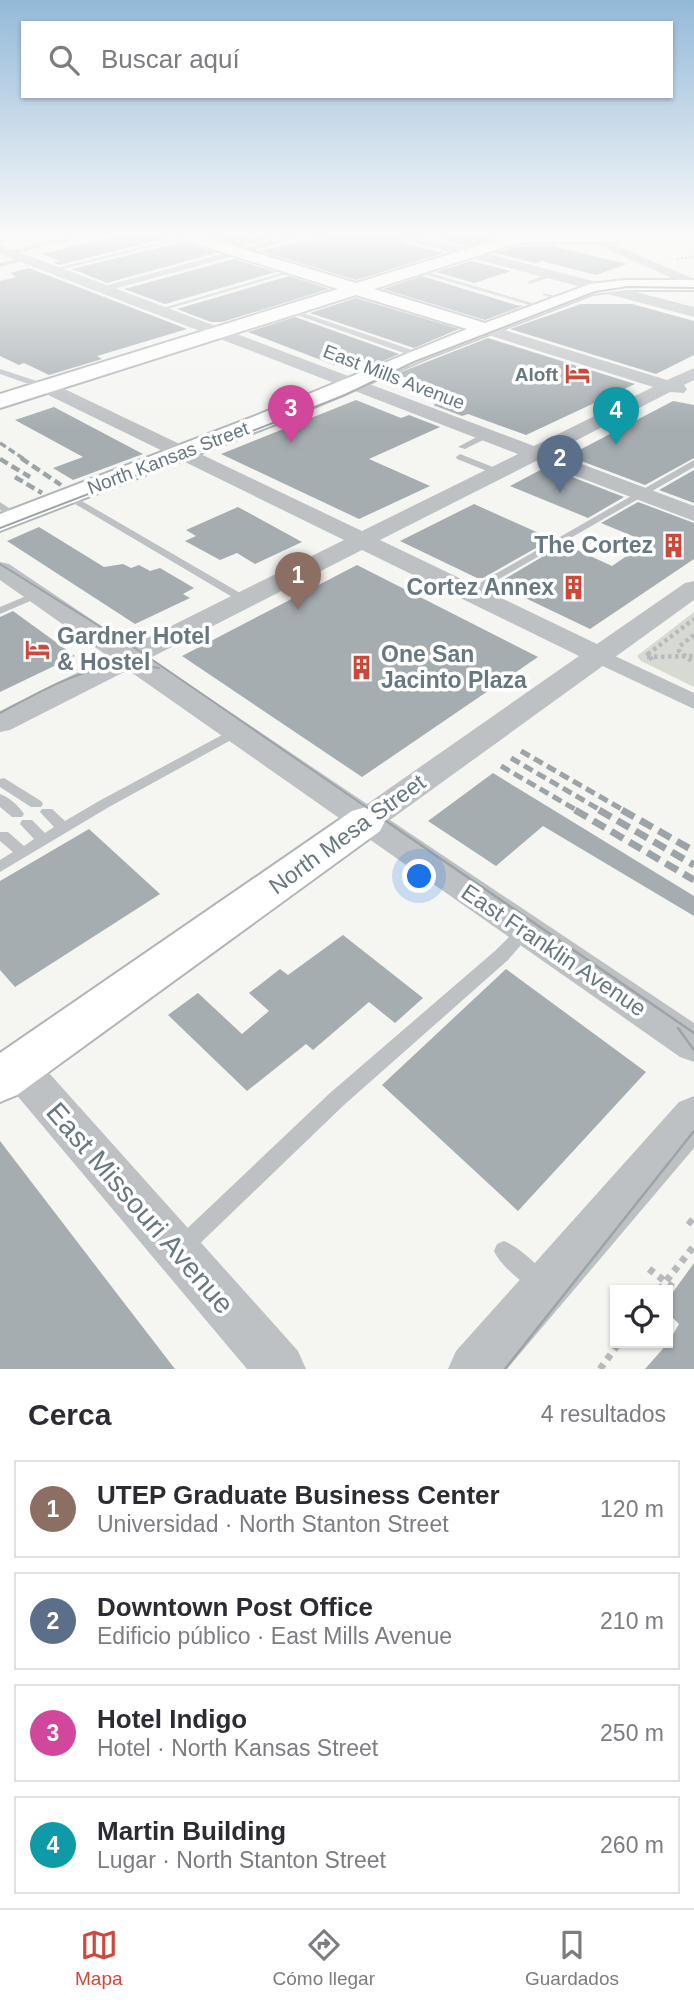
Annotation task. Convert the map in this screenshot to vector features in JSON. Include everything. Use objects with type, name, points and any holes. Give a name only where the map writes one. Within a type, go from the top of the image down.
[{"type":"main road","points":[[0,401],[316,301]]},
{"type":"main road","points":[[397,301],[485,329]]},
{"type":"main road","name":"North Kansas Street","points":[[5,515],[68,496],[181,452],[352,384],[548,301]]},
{"type":"main road","name":"North Mesa Street","points":[[6,1065],[366,821]]},
{"type":"street","name":"East Mills Avenue","points":[[136,301],[694,514]]},
{"type":"street","points":[[651,301],[694,312]]},
{"type":"street","points":[[485,329],[694,394]]},
{"type":"street","points":[[0,723],[495,471],[694,373]]},
{"type":"street","points":[[46,387],[694,702]]},
{"type":"street","name":"East Franklin Avenue","points":[[0,569],[694,1045]]},
{"type":"street","name":"North Mesa Street","points":[[366,821],[694,588]]},
{"type":"street","name":"East Missouri Avenue","points":[[6,1065],[178,1251],[280,1369]]},
{"type":"street","points":[[474,1369],[694,1116]]},
{"type":"lane","points":[[159,310],[190,301]]},
{"type":"lane","points":[[288,310],[418,355]]},
{"type":"lane","points":[[0,371],[46,387]]},
{"type":"lane","points":[[486,435],[461,452],[495,471]]},
{"type":"lane","points":[[469,592],[694,463]]},
{"type":"lane","points":[[68,496],[243,599]]},
{"type":"lane","points":[[0,611],[38,594]]},
{"type":"lane","points":[[2,863],[237,731]]},
{"type":"lane","points":[[4,783],[41,808],[64,828]]},
{"type":"lane","points":[[0,799],[44,840]]},
{"type":"lane","points":[[3,836],[23,853]]},
{"type":"lane","points":[[178,1251],[337,1099],[502,955],[525,930]]},
{"type":"lane","points":[[504,1251],[545,1286]]},
{"type":"path","points":[[648,657],[653,650],[694,619]]},
{"type":"path","points":[[694,635],[680,646],[682,656],[694,663]]},
{"type":"path","points":[[639,657],[694,656]]},
{"type":"path","points":[[648,657],[662,664]]},
{"type":"path","points":[[663,1285],[694,1246]]},
{"type":"path","points":[[649,1269],[675,1289]]},
{"type":"path","points":[[600,1369],[615,1348]]},
{"type":"shaded area","points":[[694,612],[694,687],[641,661],[637,656]]},
{"type":"building","points":[[0,301],[114,301],[187,329],[97,356],[102,359],[49,375],[24,363],[19,365],[0,356]]},
{"type":"building","points":[[205,301],[290,301],[222,322],[211,322],[177,309]]},
{"type":"building","points":[[347,301],[366,301],[459,329],[414,348],[310,313]]},
{"type":"building","points":[[422,301],[503,301],[523,306],[485,320]]},
{"type":"building","points":[[581,304],[632,304],[694,321],[694,355],[656,374],[510,329]]},
{"type":"building","points":[[295,317],[399,354],[371,366],[364,363],[355,366],[340,363],[334,365],[248,332]]},
{"type":"building","points":[[488,338],[635,384],[526,435],[468,414],[462,416],[433,405],[456,396],[396,374]]},
{"type":"building","points":[[356,400],[401,418],[409,415],[440,427],[369,459],[430,486],[359,519],[221,454]]},
{"type":"building","points":[[673,401],[694,405],[694,458],[645,485],[568,456]]},
{"type":"building","points":[[54,407],[143,454],[73,480],[53,468],[83,457],[15,420]]},
{"type":"building","points":[[546,467],[624,497],[588,518],[510,486]]},
{"type":"building","points":[[694,470],[694,503],[659,490]]},
{"type":"building","points":[[638,502],[694,523],[694,559],[590,629],[496,584],[564,544],[612,566],[647,542],[601,523]]},
{"type":"building","points":[[474,504],[552,539],[483,578],[477,578],[400,541]]},
{"type":"building","points":[[238,507],[302,542],[255,564],[237,553],[220,560],[185,541],[196,536],[186,530]]},
{"type":"building","points":[[39,527],[104,567],[123,564],[131,568],[139,565],[150,571],[160,568],[194,588],[183,594],[190,598],[135,624],[7,541]]},
{"type":"building","name":"One San Jacinto Plaza","points":[[357,565],[538,657],[362,777],[182,656]]},
{"type":"building","name":"Gardner Hotel & Hostel","points":[[13,611],[75,656],[0,692],[0,617]]},
{"type":"building","points":[[493,773],[694,896],[694,916],[543,826],[496,866],[428,821]]},
{"type":"building","points":[[89,829],[160,894],[15,987],[0,970],[0,881]]},
{"type":"building","points":[[343,935],[423,998],[395,1023],[369,1002],[313,1050],[306,1044],[247,1091],[168,1015],[198,993],[242,1034],[269,1011],[249,993],[280,969],[288,975]]},
{"type":"building","points":[[506,969],[646,1072],[518,1211],[382,1085]]},
{"type":"building","points":[[0,1141],[118,1295],[175,1369],[0,1369]]},
{"type":"building","points":[[694,1263],[694,1369],[645,1369],[664,1348],[673,1348],[673,1334],[679,1324],[673,1318],[673,1292]]},
{"type":"tram line","points":[[0,528],[343,396],[414,362],[572,301]]},
{"type":"tram line","points":[[0,564],[141,652],[372,811]]},
{"type":"tram line","points":[[0,713],[57,684],[95,670],[115,666],[159,668]]},
{"type":"tram line","points":[[370,810],[694,1033]]},
{"type":"tram line","points":[[678,1028],[694,1050]]},
{"type":"tram line","points":[[505,1369],[694,1131]]},
{"type":"railway","points":[[0,443],[24,459]]},
{"type":"railway","points":[[21,458],[61,485]]},
{"type":"railway","points":[[0,459],[30,477]]},
{"type":"railway","points":[[15,477],[42,493]]},
{"type":"railway","points":[[521,751],[625,811]]},
{"type":"railway","points":[[511,758],[602,811]]},
{"type":"railway","points":[[501,766],[578,811]]},
{"type":"railway","points":[[575,810],[694,880]]},
{"type":"railway","points":[[599,810],[694,865]]},
{"type":"railway","points":[[622,810],[694,851]]},
{"type":"place","name":"Aloft","points":[[578,374]]},
{"type":"place","name":"Hotel Indigo","points":[[291,443]]},
{"type":"place","name":"Martin Building","points":[[616,445]]},
{"type":"place","name":"Downtown Post Office","points":[[560,493]]},
{"type":"place","name":"The Cortez","points":[[673,545]]},
{"type":"place","name":"Cortez Annex","points":[[574,587]]},
{"type":"place","name":"UTEP Graduate Business Center","points":[[298,610]]},
{"type":"place","name":"Gardner Hotel & Hostel","points":[[37,649]]},
{"type":"place","name":"One San Jacinto Plaza","points":[[361,667]]}]
